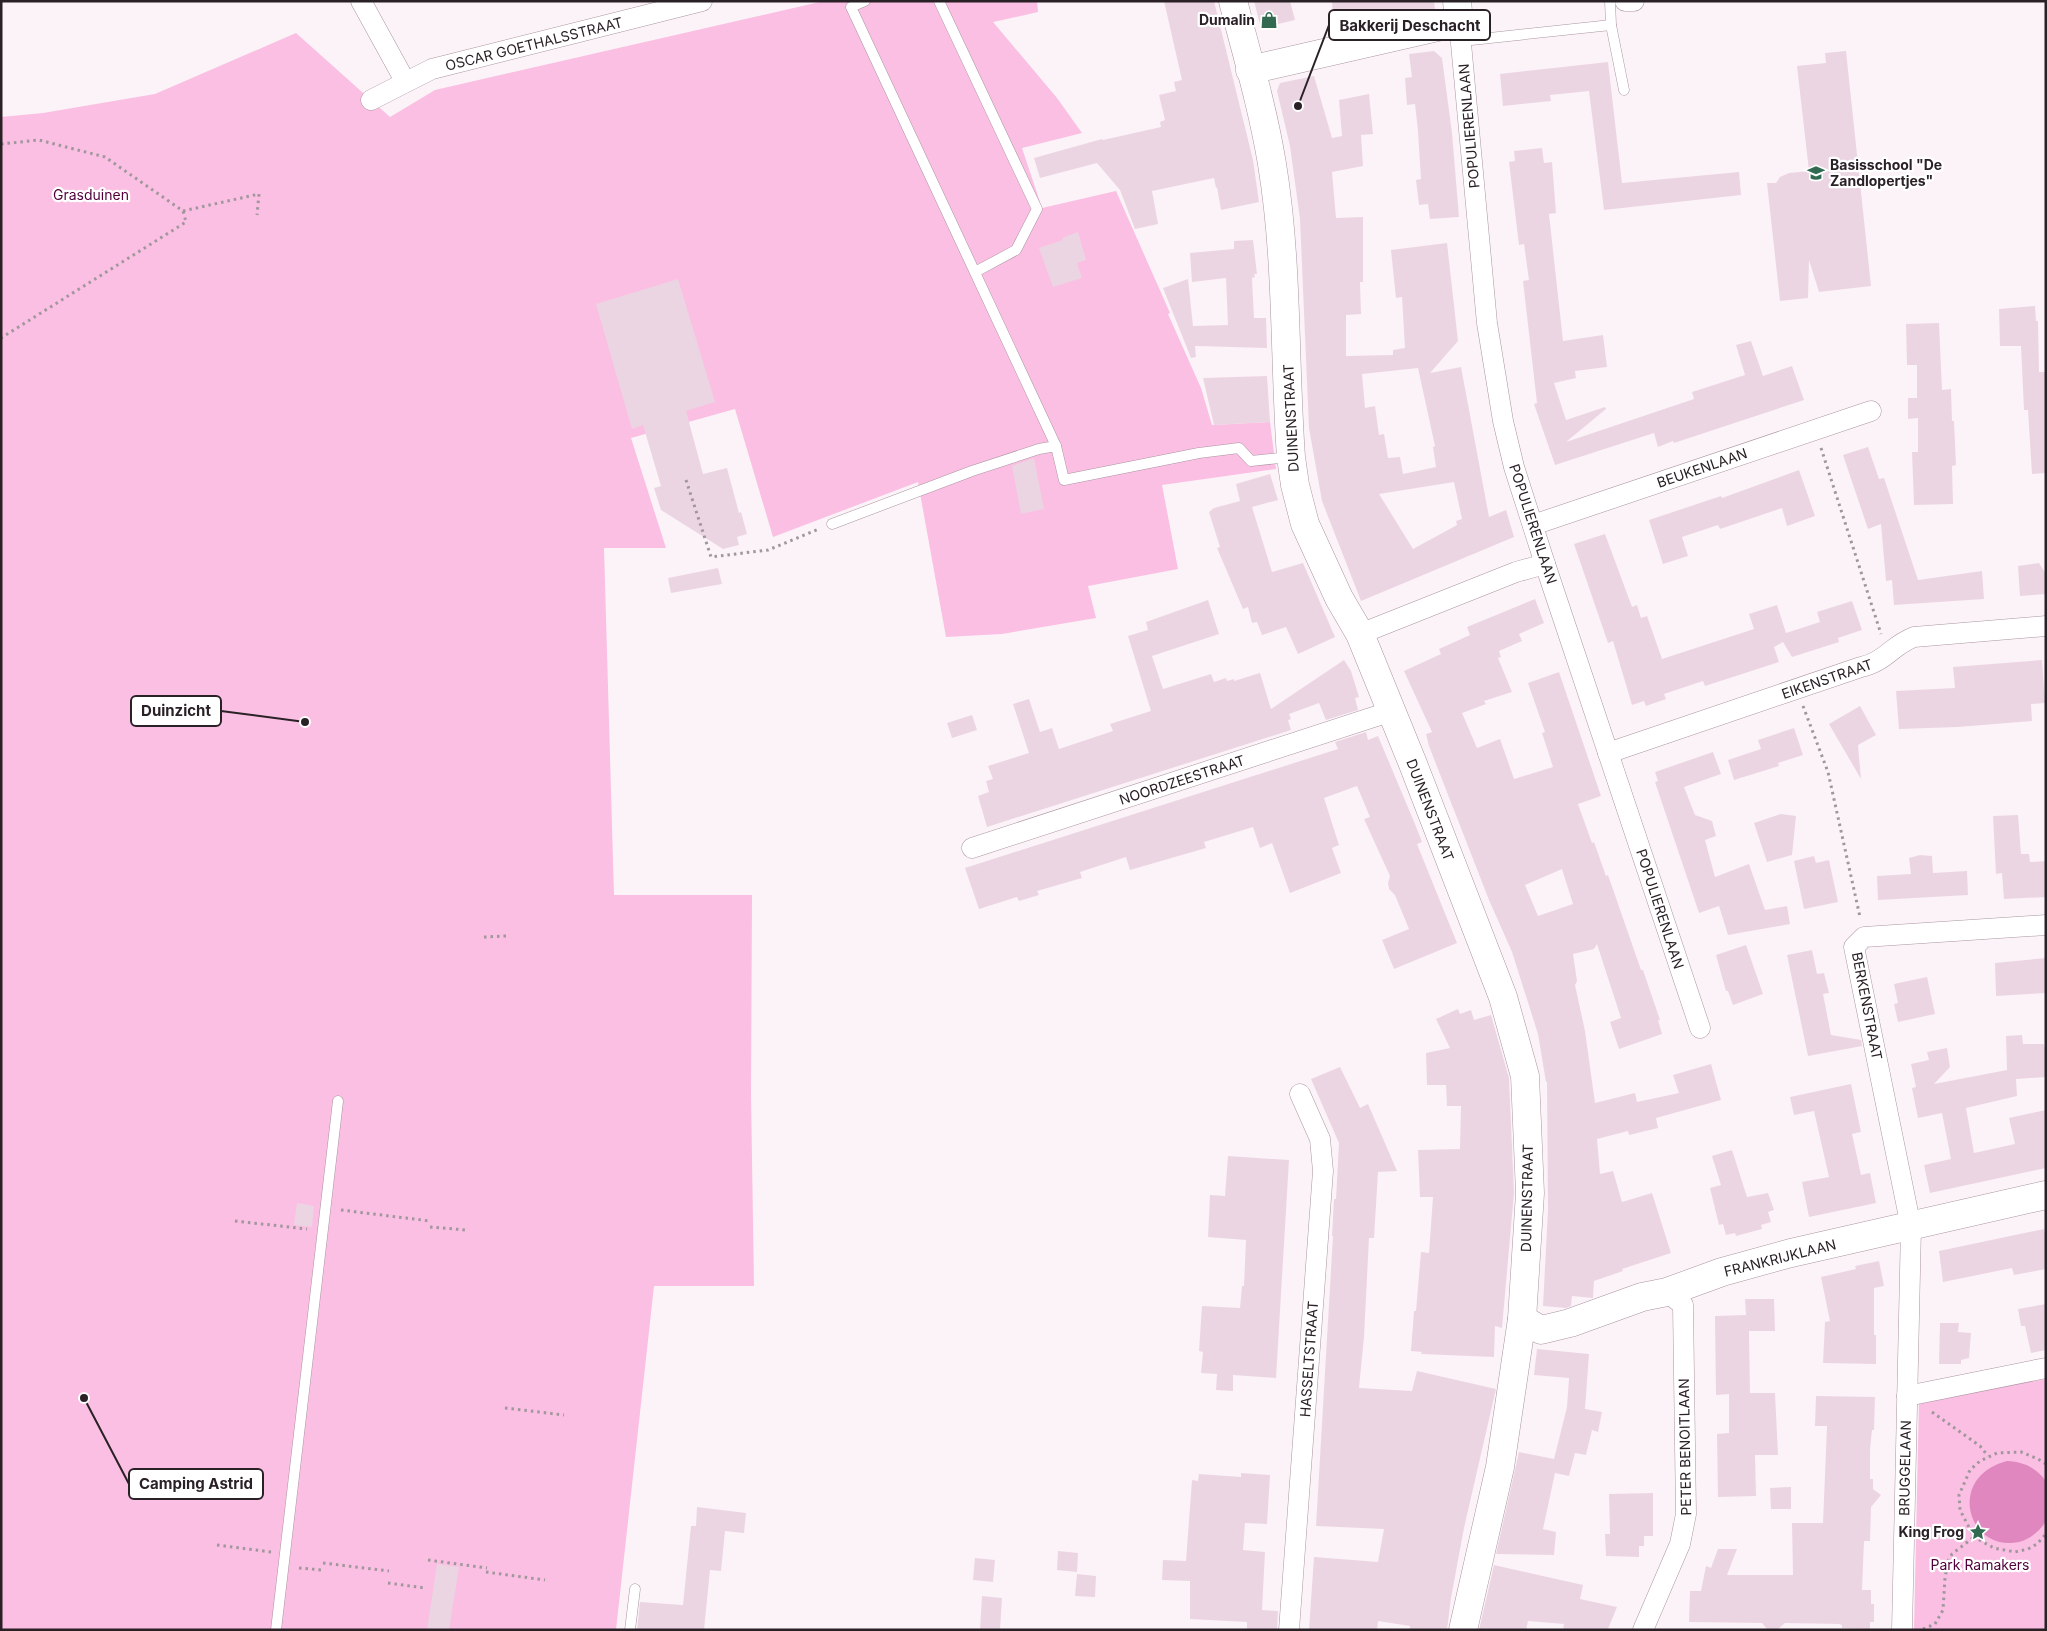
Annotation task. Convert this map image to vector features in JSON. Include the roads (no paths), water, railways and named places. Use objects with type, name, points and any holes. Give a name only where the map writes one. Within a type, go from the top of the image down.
[{"type":"street","points":[[361,1],[405,81]]},
{"type":"street","name":"OSCAR GOETHALSSTRAAT","points":[[371,100],[405,81],[432,69],[702,1]]},
{"type":"street","name":"DUINENSTRAAT","points":[[1233,1],[1272,165],[1282,247],[1291,456],[1295,485],[1305,524],[1339,598],[1360,634],[1392,711],[1503,997],[1525,1076],[1530,1193],[1522,1319],[1500,1467],[1463,1630]]},
{"type":"street","points":[[1625,1],[1634,1]]},
{"type":"street","points":[[1250,70],[1459,21]]},
{"type":"street","name":"POPULIERENLAAN","points":[[1459,21],[1487,323],[1503,421],[1514,467],[1700,1028]]},
{"type":"street","name":"BEUKENLAAN","points":[[1533,525],[1871,411]]},
{"type":"street","points":[[1360,634],[1516,572],[1545,564]]},
{"type":"street","name":"EIKENSTRAAT","points":[[1608,753],[1874,664],[1900,643],[1922,635],[2046,626]]},
{"type":"street","name":"NOORDZEESTRAAT","points":[[972,848],[1392,711]]},
{"type":"street","name":"BERKENSTRAAT","points":[[1910,1227],[1854,947],[1864,937],[2046,924]]},
{"type":"street","name":"HASSELTSTRAAT","points":[[1289,1630],[1323,1171],[1320,1140],[1300,1094]]},
{"type":"street","name":"FRANKRIJKLAAN","points":[[1522,1319],[1541,1330],[1570,1323],[1642,1296],[1667,1292],[1722,1272],[1791,1253],[2046,1195]]},
{"type":"street","name":"BRUGGELAAN","points":[[1902,1630],[1910,1227]]},
{"type":"street","name":"PETER BENOITLAAN","points":[[1642,1630],[1680,1544],[1686,1514],[1683,1304],[1667,1292]]},
{"type":"street","points":[[1907,1402],[2046,1368]]},
{"type":"lane","points":[[865,1],[851,8],[1056,446],[1064,480],[1199,453],[1240,448],[1251,461],[1291,456]]},
{"type":"lane","points":[[940,1],[1037,209],[1016,250],[975,272]]},
{"type":"lane","points":[[1610,1],[1611,25],[1624,90]]},
{"type":"lane","points":[[1459,21],[1611,25]]},
{"type":"lane","points":[[832,524],[972,471],[1039,449],[1056,446]]},
{"type":"lane","points":[[276,1630],[338,1100]]},
{"type":"lane","points":[[630,1630],[635,1589]]},
{"type":"place","name":"Dumalin","points":[[1269,20]]},
{"type":"place","name":"Bakkerij Deschacht","points":[[1298,106]]},
{"type":"place","name":"Basisschool \"De Zandlopertjes\"","points":[[1816,173]]},
{"type":"place","name":"Duinzicht","points":[[305,722]]},
{"type":"place","name":"Camping Astrid","points":[[84,1398]]},
{"type":"place","name":"King Frog","points":[[1978,1532]]},
{"type":"park label","name":"Grasduinen","points":[[91,195]]},
{"type":"park label","name":"Park Ramakers","points":[[1980,1565]]}]
